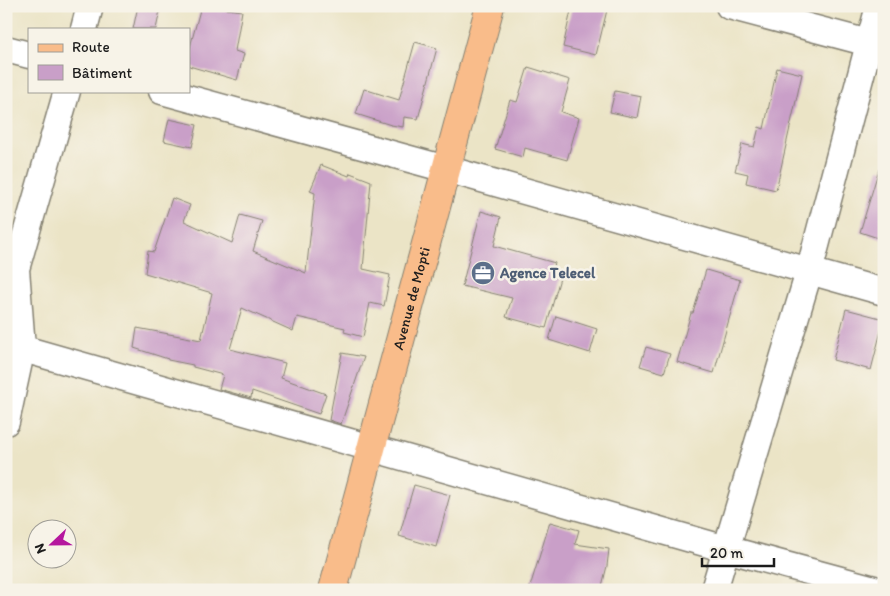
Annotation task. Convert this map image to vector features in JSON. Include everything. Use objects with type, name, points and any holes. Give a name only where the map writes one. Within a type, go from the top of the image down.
[{"type":"main road","name":"Avenue de Mopti","points":[[333,590],[490,6]]},
{"type":"street","points":[[84,28],[90,6]]},
{"type":"street","points":[[729,6],[877,45]]},
{"type":"street","points":[[714,590],[877,45],[879,6]]},
{"type":"street","points":[[6,50],[28,55]]},
{"type":"street","points":[[6,422],[14,346],[16,269],[67,92]]},
{"type":"street","points":[[166,92],[884,292]]},
{"type":"street","points":[[14,346],[726,549],[878,590]]},
{"type":"building","points":[[138,6],[161,6],[156,28],[133,28]]},
{"type":"building","points":[[201,6],[227,6],[226,9],[242,11],[235,51],[244,54],[237,80],[190,66],[190,47]]},
{"type":"building","points":[[572,6],[591,6],[607,10],[596,55],[563,47]]},
{"type":"building","points":[[415,42],[437,48],[418,119],[404,117],[403,127],[356,114],[364,89],[399,100]]},
{"type":"building","points":[[528,67],[570,80],[561,112],[579,118],[567,160],[525,148],[523,157],[495,149],[510,100],[517,102]]},
{"type":"building","points":[[777,68],[802,74],[776,190],[746,183],[748,174],[735,171],[742,144],[754,147],[759,127],[764,129]]},
{"type":"building","points":[[615,91],[641,96],[637,118],[610,112]]},
{"type":"building","points":[[169,119],[197,125],[192,147],[164,141]]},
{"type":"building","points":[[321,165],[349,176],[350,173],[371,181],[363,269],[390,275],[384,306],[370,303],[363,337],[344,332],[345,328],[297,317],[293,331],[242,308],[230,349],[285,363],[281,378],[326,394],[319,414],[252,391],[251,398],[219,389],[223,375],[193,367],[193,365],[168,360],[134,348],[137,328],[201,340],[212,293],[145,273],[148,251],[154,252],[172,198],[190,205],[184,221],[232,243],[240,215],[262,221],[253,251],[306,273],[315,193],[310,191]]},
{"type":"building","points":[[879,169],[884,170],[884,240],[860,232]]},
{"type":"building","points":[[481,211],[501,217],[494,246],[555,263],[551,276],[560,278],[546,328],[506,317],[512,298],[462,286]]},
{"type":"building","points":[[706,270],[740,280],[714,373],[677,362]]},
{"type":"building","points":[[846,309],[884,319],[871,370],[833,360]]},
{"type":"building","points":[[556,316],[597,329],[590,353],[549,340]]},
{"type":"building","points":[[646,347],[670,354],[664,373],[640,366]]},
{"type":"building","points":[[342,353],[364,357],[341,424],[329,420]]},
{"type":"building","points":[[414,485],[450,495],[436,547],[399,536]]},
{"type":"building","points":[[550,522],[579,530],[575,544],[609,549],[601,590],[529,590]]},
{"type":"place","name":"Agence Telecel","points":[[483,273]]}]
